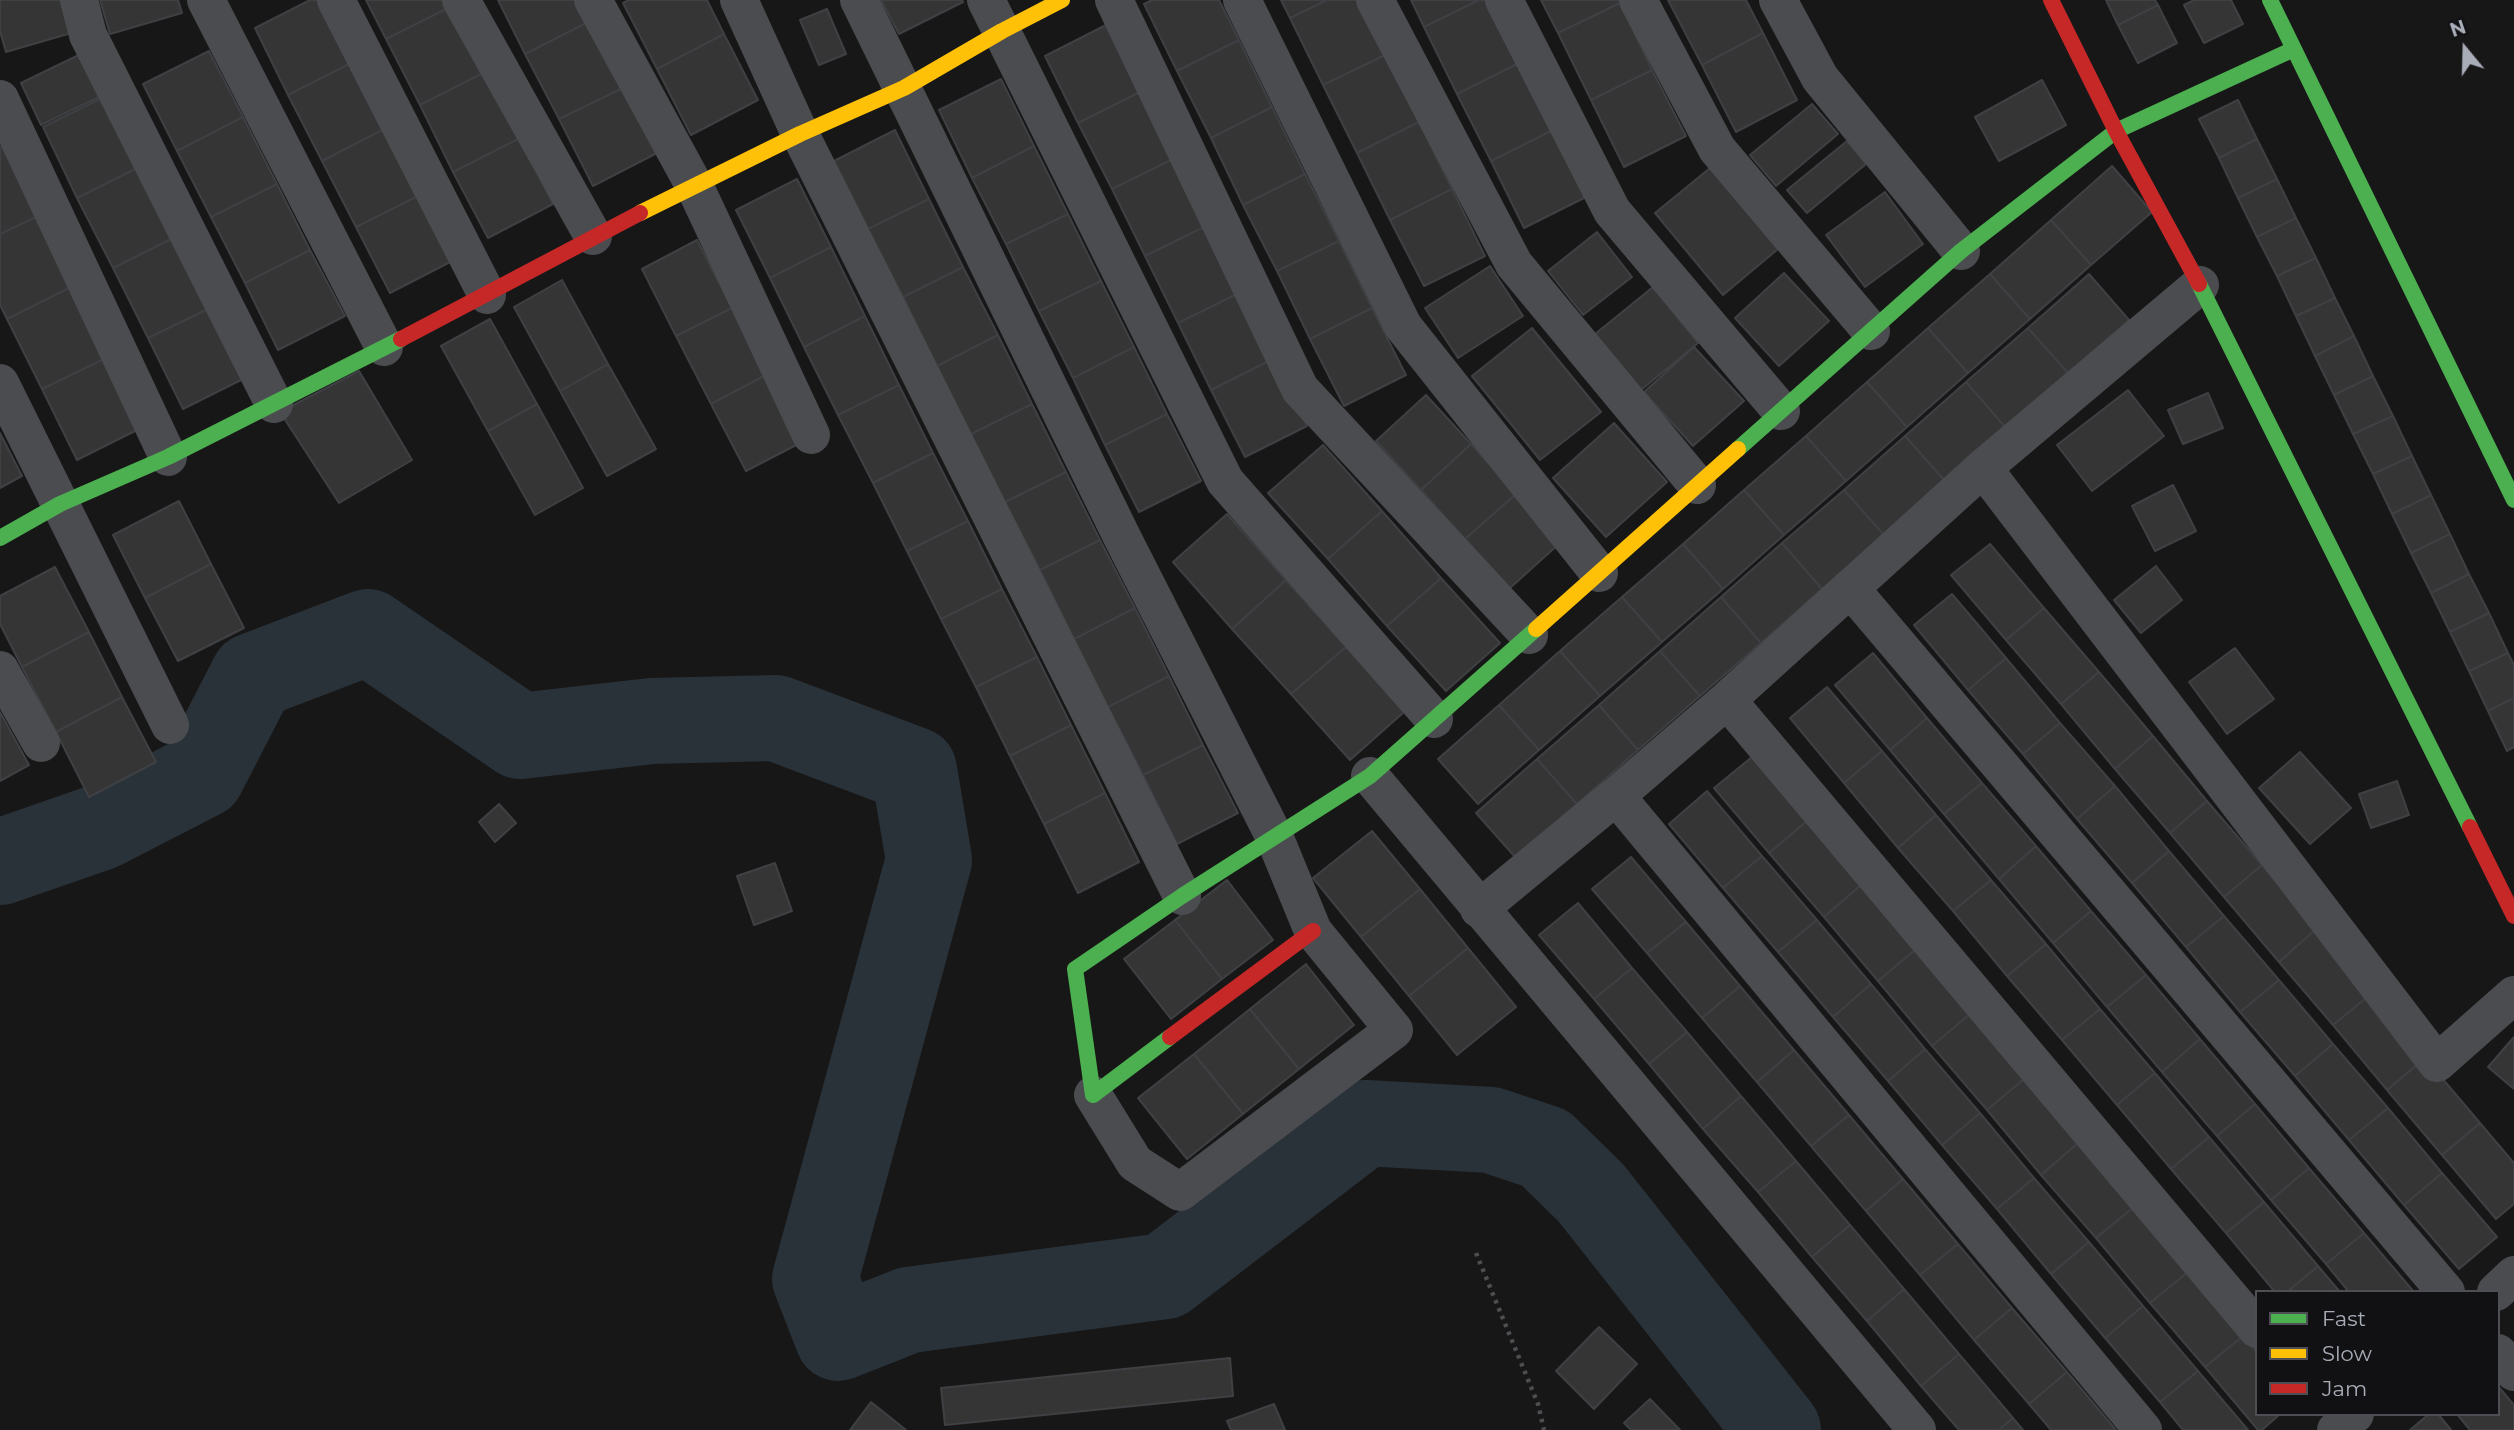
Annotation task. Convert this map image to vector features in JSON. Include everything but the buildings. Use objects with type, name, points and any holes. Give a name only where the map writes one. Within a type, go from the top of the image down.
[{"type":"street","points":[[79,0],[88,35],[274,404]]},
{"type":"street","points":[[206,0],[384,347]]},
{"type":"street","points":[[336,0],[487,295]]},
{"type":"street","points":[[461,0],[593,236]]},
{"type":"street","points":[[593,0],[695,187],[811,435]]},
{"type":"street","points":[[739,0],[800,134],[1182,896]]},
{"type":"street","points":[[859,0],[1122,537],[1274,836],[1313,931],[1394,1030],[1180,1192],[1135,1163],[1093,1095],[1075,970],[1182,896],[1274,836],[1370,776],[1961,251],[2116,131],[2294,49]]},
{"type":"street","points":[[0,538],[60,504],[168,457],[274,404],[487,295],[593,236],[800,134],[904,88],[994,16],[1062,0]]},
{"type":"street","points":[[1114,0],[1300,389],[1529,635]]},
{"type":"street","points":[[1242,0],[1403,326],[1599,573]]},
{"type":"street","points":[[1374,0],[1514,264],[1697,485]]},
{"type":"street","points":[[1504,0],[1612,211],[1782,411]]},
{"type":"street","points":[[1638,0],[1717,149],[1871,331]]},
{"type":"street","points":[[1778,0],[1820,78],[1961,251]]},
{"type":"street","points":[[2051,0],[2116,131],[2200,285],[2514,916]]},
{"type":"street","points":[[2270,0],[2514,500]]},
{"type":"street","points":[[994,16],[1225,481],[1434,719]]},
{"type":"street","points":[[0,99],[168,457]]},
{"type":"street","points":[[1479,909],[1727,700],[1983,468],[2200,285]]},
{"type":"street","points":[[0,383],[170,725]]},
{"type":"street","points":[[1983,468],[2437,1063],[2514,995]]},
{"type":"street","points":[[1850,587],[2444,1290]]},
{"type":"street","points":[[0,670],[41,743]]},
{"type":"street","points":[[1727,700],[2255,1327]]},
{"type":"street","points":[[1370,776],[1917,1430]]},
{"type":"street","points":[[1616,796],[2143,1430]]},
{"type":"street","points":[[1093,1095],[1313,931]]},
{"type":"street","points":[[2498,1290],[2514,1275]]},
{"type":"street","points":[[2500,1355],[2514,1372]]},
{"type":"path","points":[[1475,1252],[1538,1404],[1544,1430]]},
{"type":"waterway","points":[[0,862],[101,827],[202,775],[253,676],[368,632],[520,736],[652,721],[776,718],[914,770],[929,860],[815,1279],[838,1338],[909,1310],[1165,1276],[1365,1123],[1491,1130],[1545,1148],[1591,1193],[1778,1430]]},
{"type":"traffic: fast","points":[[2270,0],[2514,500]]},
{"type":"traffic: fast","points":[[1738,449],[1961,251],[2116,131],[2294,49]]},
{"type":"traffic: fast","points":[[2199,284],[2470,827]]},
{"type":"traffic: fast","points":[[0,538],[60,504],[168,457],[401,339]]},
{"type":"traffic: fast","points":[[1170,1037],[1093,1095],[1075,969],[1182,896],[1370,776],[1536,629]]},
{"type":"traffic: slow","points":[[640,213],[800,134],[904,88],[1002,31],[1062,0]]},
{"type":"traffic: slow","points":[[1536,629],[1738,449]]},
{"type":"traffic: jam","points":[[2051,0],[2116,131],[2199,284]]},
{"type":"traffic: jam","points":[[401,339],[640,213]]},
{"type":"traffic: jam","points":[[2470,827],[2514,916]]},
{"type":"traffic: jam","points":[[1170,1037],[1313,931]]}]
